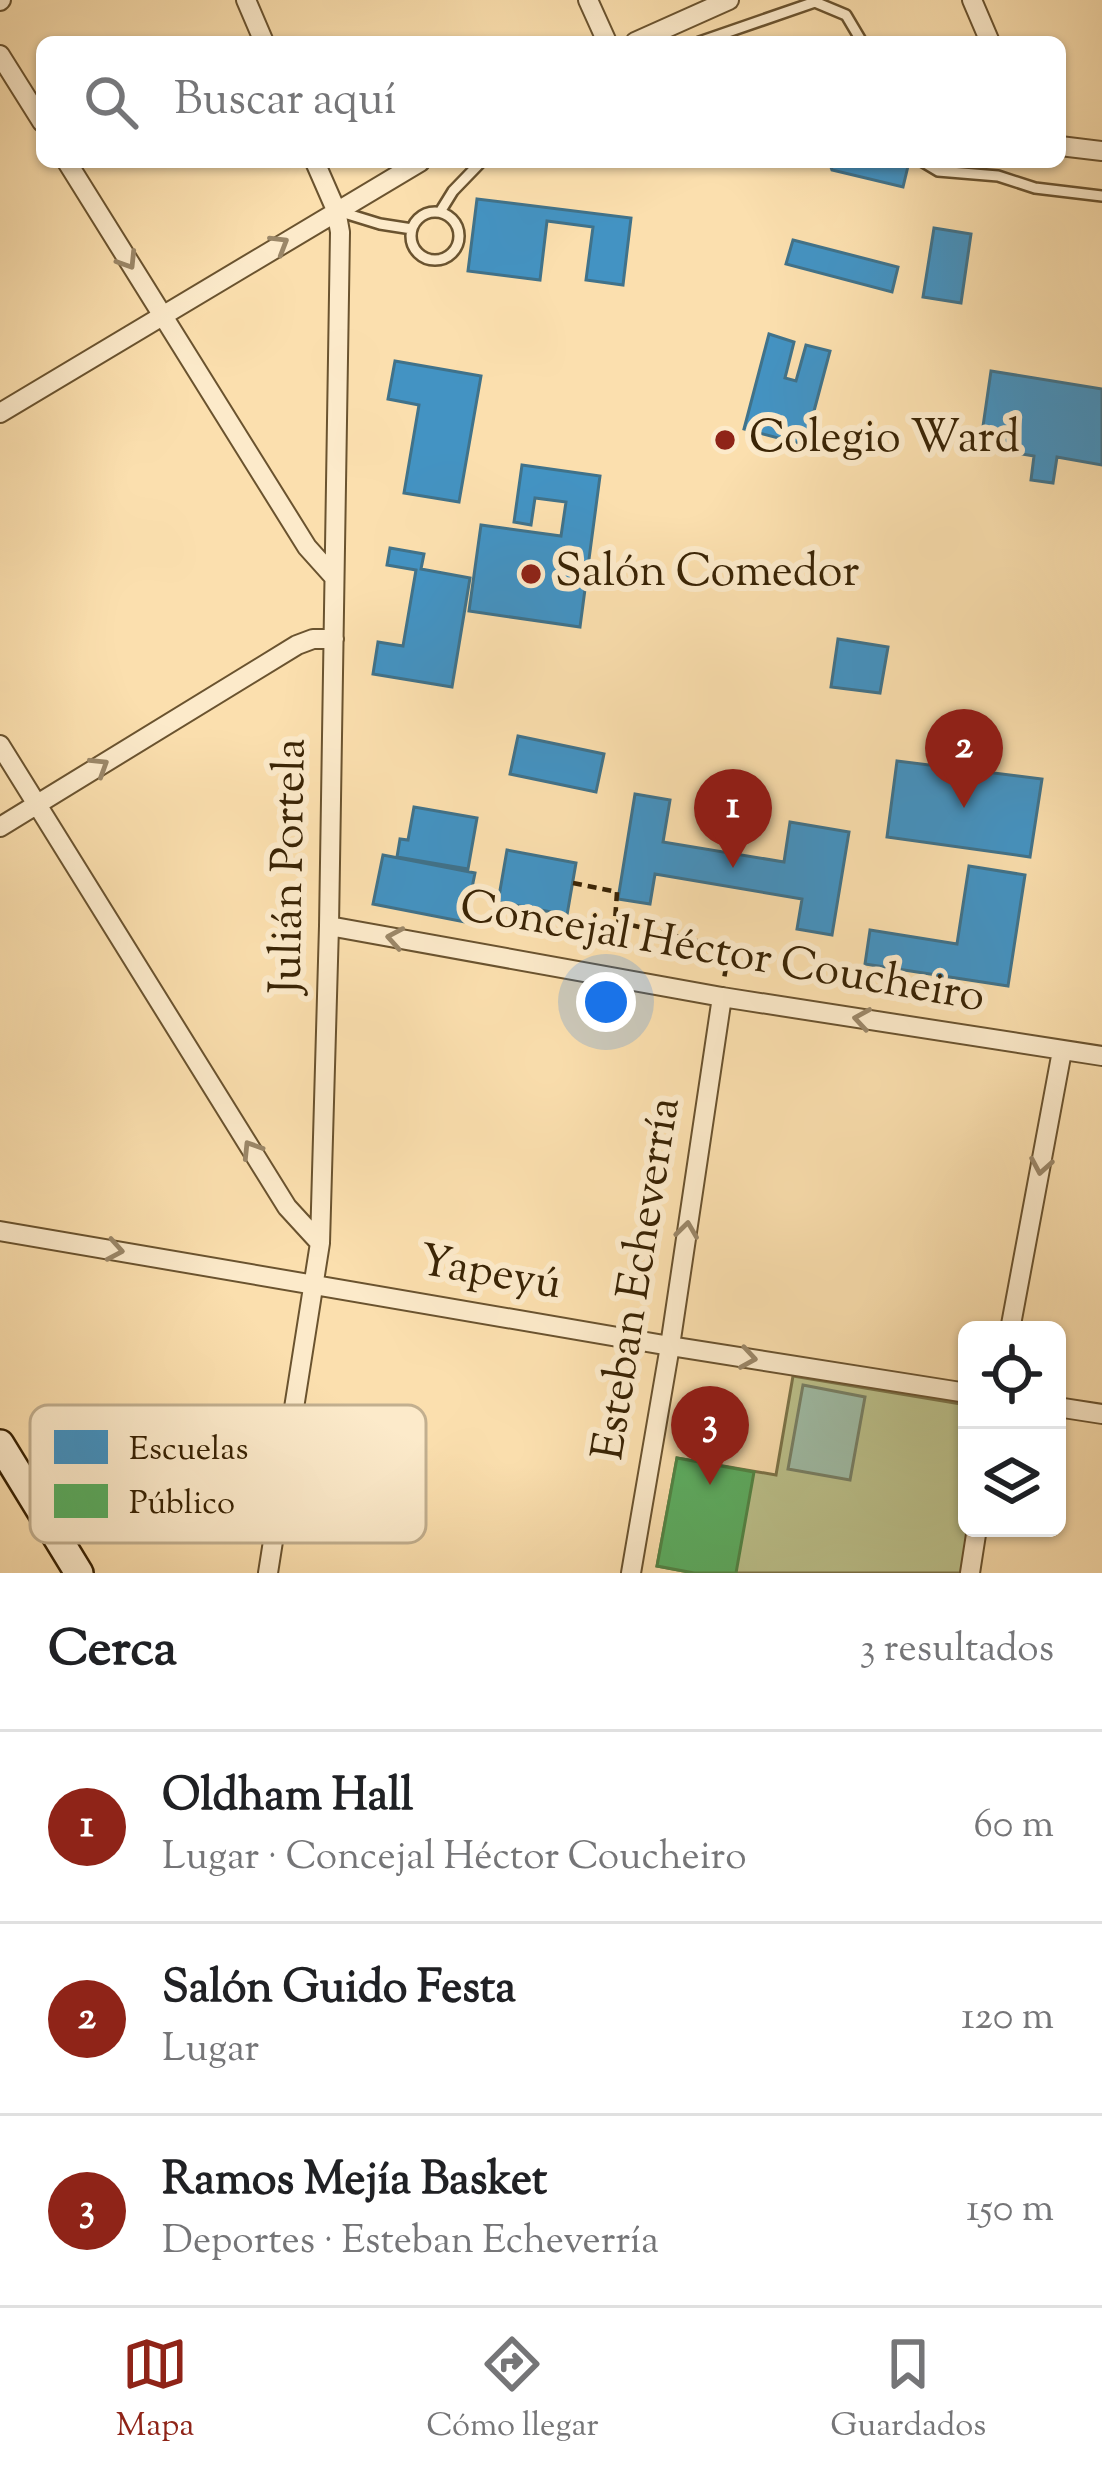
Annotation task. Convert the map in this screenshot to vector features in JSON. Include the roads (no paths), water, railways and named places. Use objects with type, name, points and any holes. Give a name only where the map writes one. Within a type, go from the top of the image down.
[{"type":"main road","points":[[0,1444],[30,1493]]},
{"type":"main road","points":[[61,1543],[79,1573]]},
{"type":"street","points":[[246,0],[261,36]]},
{"type":"street","points":[[588,0],[604,36]]},
{"type":"street","points":[[648,36],[729,0]]},
{"type":"street","points":[[972,0],[987,36]]},
{"type":"street","points":[[0,55],[36,112]]},
{"type":"street","points":[[1066,147],[1102,151]]},
{"type":"street","points":[[71,168],[307,547],[333,576]]},
{"type":"street","name":"Julián Portela","points":[[295,1405],[320,1243],[329,926],[340,232],[318,168]]},
{"type":"street","points":[[0,413],[410,168]]},
{"type":"street","points":[[0,827],[296,645],[334,639]]},
{"type":"street","points":[[0,745],[287,1207],[320,1243]]},
{"type":"street","name":"Concejal Héctor Coucheiro","points":[[329,926],[722,997],[1102,1056]]},
{"type":"street","name":"Esteban Echeverría","points":[[631,1573],[722,997]]},
{"type":"street","points":[[1012,1321],[1062,1051]]},
{"type":"street","name":"Yapeyú","points":[[0,1231],[958,1392]]},
{"type":"street","points":[[1066,1408],[1102,1414]]},
{"type":"street","points":[[970,1573],[976,1537]]},
{"type":"street","name":"Julián Portela","points":[[268,1573],[273,1543]]},
{"type":"lane","points":[[716,36],[814,2],[846,15],[858,36]]},
{"type":"lane","points":[[440,212],[475,168]]},
{"type":"lane","points":[[933,168],[1102,196]]},
{"type":"lane","points":[[336,210],[412,229]]},
{"type":"lane","points":[[427,212],[440,212],[455,224],[456,247],[451,254],[424,258],[411,242],[412,229],[427,212]]},
{"type":"place","name":"Colegio Ward","points":[[725,440]]},
{"type":"place","name":"Salón Comedor","points":[[531,574]]},
{"type":"place","name":"Salón Guido Festa","points":[[964,808]]},
{"type":"place","name":"Oldham Hall","points":[[733,868]]},
{"type":"place","name":"Ramos Mejía Basket","points":[[710,1485]]}]
